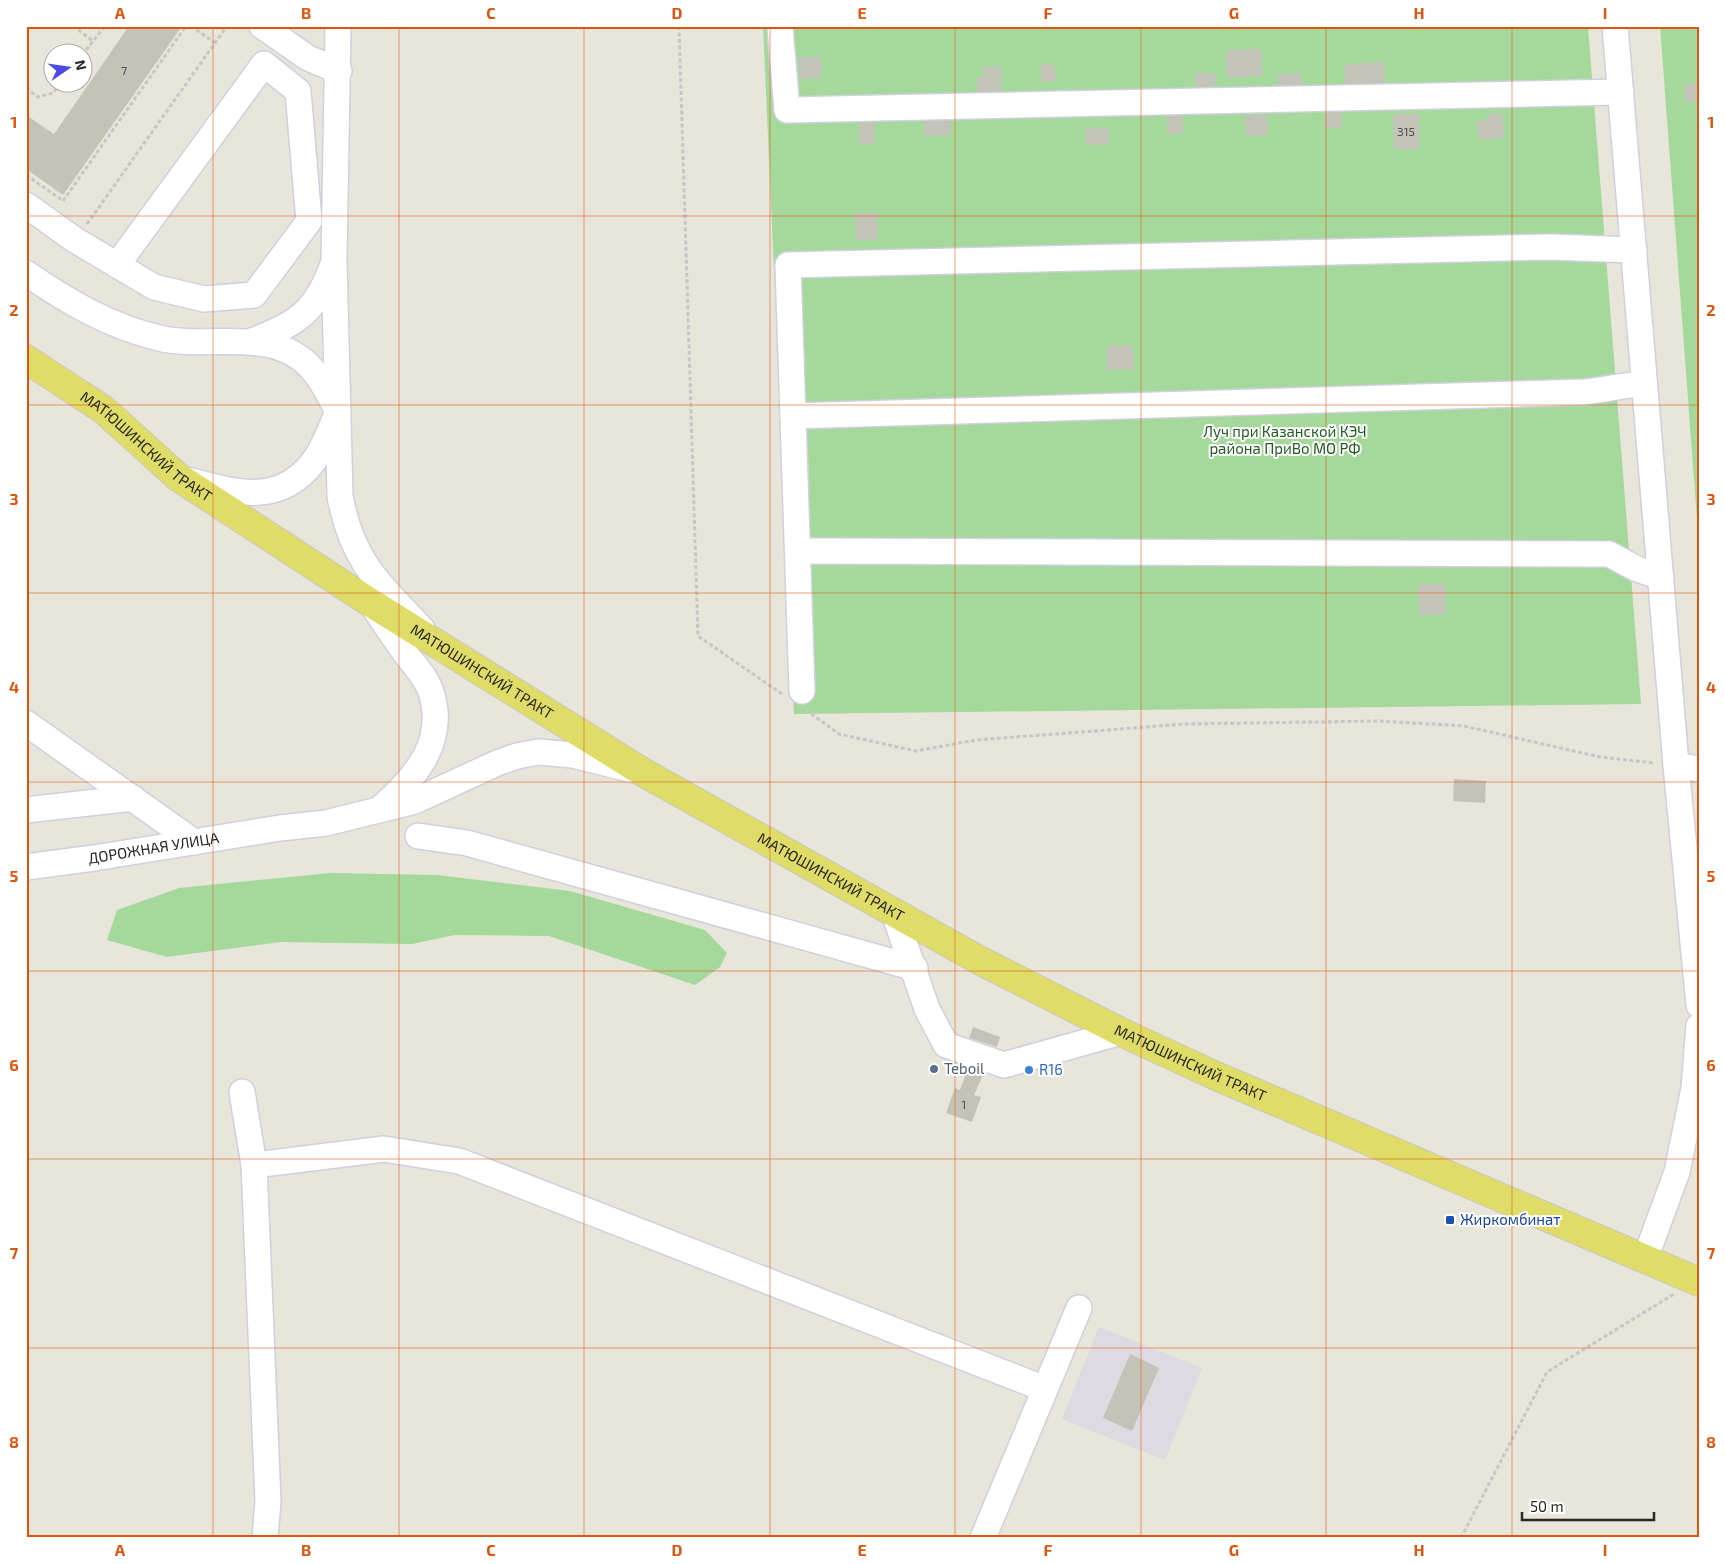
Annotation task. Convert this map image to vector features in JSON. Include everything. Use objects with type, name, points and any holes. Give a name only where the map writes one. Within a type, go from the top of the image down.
[{"type":"main road","name":"МАТЮШИНСКИЙ ТРАКТ","points":[[26,360],[104,410],[178,477],[371,603],[646,774],[979,960],[1122,1032],[1216,1076],[1697,1282]]},
{"type":"street","points":[[338,26],[339,71],[334,261],[340,496],[350,536],[369,572],[434,642]]},
{"type":"street","points":[[780,26],[787,110],[1621,92]]},
{"type":"street","points":[[1615,26],[1660,577],[1687,767],[1699,1006]]},
{"type":"street","points":[[117,265],[264,64],[270,32],[308,58],[339,71]]},
{"type":"street","points":[[26,205],[76,240],[154,287],[204,300],[254,296],[309,221],[298,91],[264,64]]},
{"type":"street","points":[[796,698],[798,551],[788,265],[1550,247],[1634,250]]},
{"type":"street","points":[[252,341],[286,328],[306,312],[324,289],[334,261]]},
{"type":"street","points":[[26,273],[62,298],[94,316],[125,329],[161,338],[193,342],[252,341],[275,346],[293,354],[311,368],[324,385],[338,412]]},
{"type":"street","points":[[793,416],[1585,392],[1644,383]]},
{"type":"street","points":[[178,477],[235,493],[257,494],[280,488],[298,478],[314,462],[338,412]]},
{"type":"street","points":[[798,551],[1609,554],[1637,569],[1660,577]]},
{"type":"street","points":[[371,603],[421,672],[431,691],[436,716],[434,739],[423,764],[405,786],[380,809]]},
{"type":"street","points":[[26,723],[194,842]]},
{"type":"street","name":"ДОРОЖНАЯ УЛИЦА","points":[[26,867],[280,828],[326,823],[415,801],[496,763],[538,752],[573,755],[646,774]]},
{"type":"street","points":[[26,810],[132,798]]},
{"type":"street","points":[[418,836],[467,843],[915,968]]},
{"type":"street","points":[[894,913],[915,968],[927,1010],[946,1045],[1004,1065],[1122,1032]]},
{"type":"street","points":[[1645,1259],[1677,1172],[1694,1088],[1699,1026]]},
{"type":"street","points":[[242,1092],[254,1166],[268,1502],[265,1538]]},
{"type":"street","points":[[254,1166],[384,1150],[459,1161],[1045,1389]]},
{"type":"street","points":[[983,1538],[1079,1308]]},
{"type":"path","points":[[73,26],[93,41],[105,26]]},
{"type":"path","points":[[63,200],[186,26]]},
{"type":"path","points":[[191,26],[215,43]]},
{"type":"path","points":[[76,240],[227,26]]},
{"type":"path","points":[[679,26],[698,636],[796,698],[839,734],[916,751],[976,740],[1185,724],[1378,721],[1464,726],[1600,756],[1687,767]]},
{"type":"path","points":[[26,88],[38,97],[55,92]]},
{"type":"path","points":[[1461,1538],[1547,1372],[1697,1282]]},
{"type":"shaded area","points":[[1099,1327],[1202,1368],[1165,1460],[1062,1419]]},
{"type":"green space","name":"Луч при Казанской КЭЧ района ПриВо МО РФ","points":[[763,26],[1588,26],[1641,704],[794,714]]},
{"type":"green space","points":[[1660,26],[1699,26],[1699,546]]},
{"type":"green space","points":[[329,873],[437,875],[570,891],[705,930],[727,953],[720,967],[695,985],[549,936],[455,935],[412,944],[281,942],[167,957],[107,940],[117,910],[179,888]]},
{"type":"building","points":[[129,26],[182,26],[63,195],[26,169],[26,115],[54,134],[83,92],[92,92],[92,79]]},
{"type":"building","points":[[1261,49],[1262,76],[1227,78],[1226,50]]},
{"type":"building","points":[[820,56],[822,78],[800,79],[798,58]]},
{"type":"building","points":[[1384,62],[1385,83],[1345,84],[1344,64]]},
{"type":"building","points":[[1054,64],[1056,80],[1041,82],[1040,65]]},
{"type":"building","points":[[1001,66],[1002,91],[977,92],[977,77],[983,77],[983,67]]},
{"type":"building","points":[[1195,73],[1215,73],[1215,86],[1195,87]]},
{"type":"building","points":[[1301,73],[1302,85],[1278,85],[1278,75]]},
{"type":"building","points":[[1699,83],[1699,101],[1686,103],[1684,85]]},
{"type":"building","points":[[1341,112],[1341,128],[1325,129],[1325,113]]},
{"type":"building","points":[[1502,113],[1504,138],[1478,140],[1477,120],[1488,120],[1487,115]]},
{"type":"building","points":[[1393,114],[1419,114],[1420,149],[1394,149]]},
{"type":"building","points":[[1267,115],[1268,135],[1246,136],[1245,116]]},
{"type":"building","points":[[1167,116],[1183,116],[1183,134],[1167,134]]},
{"type":"building","points":[[924,121],[950,121],[951,135],[924,136]]},
{"type":"building","points":[[874,122],[874,144],[859,144],[859,123]]},
{"type":"building","points":[[1108,128],[1109,144],[1086,145],[1085,130]]},
{"type":"building","points":[[855,213],[877,213],[878,239],[856,240]]},
{"type":"building","points":[[1133,345],[1134,369],[1107,370],[1107,346]]},
{"type":"building","points":[[1445,583],[1446,614],[1419,615],[1418,584]]},
{"type":"building","points":[[1454,779],[1486,781],[1485,803],[1453,801]]},
{"type":"building","points":[[973,1027],[1000,1037],[997,1047],[969,1038]]},
{"type":"building","points":[[968,1068],[984,1073],[974,1095],[981,1097],[972,1122],[946,1113],[955,1088],[960,1090]]},
{"type":"building","points":[[1130,1354],[1159,1368],[1132,1431],[1103,1418]]},
{"type":"place","name":"Teboil","points":[[934,1069]]},
{"type":"place","name":"R16","points":[[1029,1070]]},
{"type":"place","name":"Жиркомбинат","points":[[1450,1220]]}]
